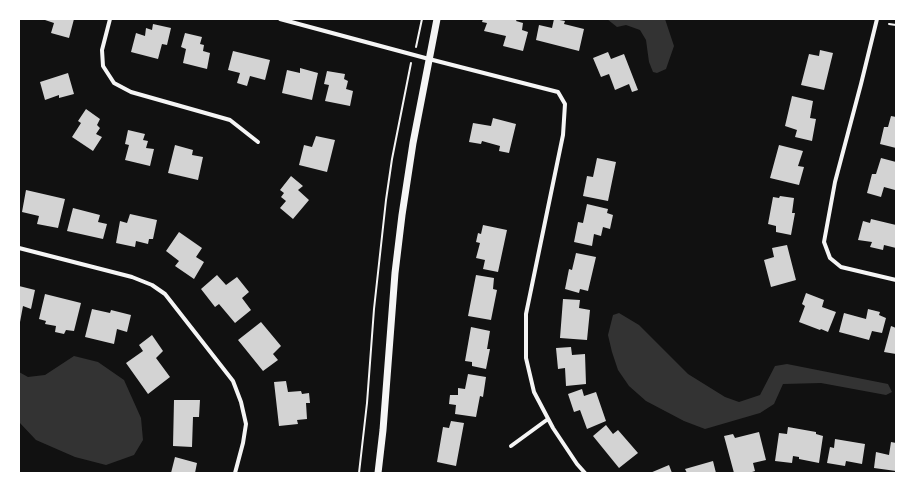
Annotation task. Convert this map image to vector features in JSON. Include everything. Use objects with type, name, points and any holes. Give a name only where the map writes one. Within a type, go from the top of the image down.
[{"type":"street","points":[[110,19],[102,50],[103,66],[114,83],[131,92],[230,120],[258,142]]},
{"type":"street","points":[[280,19],[558,92],[566,104],[562,135],[526,314],[526,358],[534,392],[553,428],[577,464],[585,473]]},
{"type":"street","points":[[378,473],[399,237],[411,150],[437,19]]},
{"type":"street","points":[[877,19],[862,84],[835,182],[824,242],[830,258],[841,267],[896,280]]},
{"type":"street","points":[[19,248],[132,276],[152,285],[165,294],[234,381],[242,402],[246,424],[235,473]]},
{"type":"street","points":[[511,446],[548,419]]},
{"type":"path","points":[[417,43],[422,19]]},
{"type":"path","points":[[889,24],[896,25]]},
{"type":"path","points":[[358,473],[367,403],[386,200],[392,159],[410,67]]},
{"type":"shaded area","points":[[607,19],[665,19],[674,46],[666,69],[657,73],[653,72],[649,62],[646,40],[640,30],[626,25],[617,27]]},
{"type":"shaded area","points":[[619,313],[639,325],[688,374],[725,397],[739,402],[760,395],[775,366],[787,364],[888,384],[892,392],[886,395],[821,383],[783,384],[774,404],[760,413],[705,429],[684,421],[646,401],[629,386],[618,370],[608,335],[613,315]]},
{"type":"shaded area","points":[[74,356],[98,362],[124,380],[141,418],[143,440],[134,455],[106,465],[75,457],[36,440],[19,422],[19,372],[28,377],[45,375]]},
{"type":"building","points":[[42,19],[74,19],[69,38],[51,33],[54,23]]},
{"type":"building","points":[[483,19],[517,19],[516,21],[523,23],[522,30],[528,32],[523,51],[503,46],[506,36],[484,31],[487,23],[482,22]]},
{"type":"building","points":[[554,19],[565,21],[564,24],[584,29],[579,51],[536,40],[539,25],[552,28]]},
{"type":"building","points":[[153,24],[171,28],[167,45],[162,44],[158,59],[131,52],[136,33],[145,36],[146,28],[152,30]]},
{"type":"building","points":[[185,33],[202,37],[200,44],[204,45],[203,51],[210,53],[207,69],[183,63],[186,49],[181,47]]},
{"type":"building","points":[[820,50],[833,53],[824,90],[801,85],[809,54],[819,56]]},
{"type":"building","points":[[233,51],[270,60],[265,80],[250,76],[247,86],[237,83],[240,73],[228,70]]},
{"type":"building","points":[[608,52],[611,59],[624,54],[638,90],[632,92],[629,84],[615,90],[609,74],[601,77],[593,58]]},
{"type":"building","points":[[300,68],[318,73],[312,100],[282,93],[287,70],[300,73]]},
{"type":"building","points":[[327,71],[345,74],[344,79],[348,81],[346,89],[353,91],[350,106],[325,101],[329,85],[324,84]]},
{"type":"building","points":[[68,73],[74,94],[59,98],[59,95],[45,100],[40,82]]},
{"type":"building","points":[[792,96],[813,101],[810,118],[816,119],[812,141],[795,137],[797,130],[785,126]]},
{"type":"building","points":[[86,109],[100,119],[97,125],[100,128],[96,134],[102,137],[93,151],[72,137],[81,123],[78,121]]},
{"type":"building","points":[[891,116],[896,117],[896,148],[880,144],[884,127],[888,127]]},
{"type":"building","points":[[493,118],[516,124],[509,153],[499,151],[500,146],[482,141],[481,144],[469,142],[473,123],[491,126]]},
{"type":"building","points":[[128,130],[145,134],[143,140],[148,141],[146,148],[154,149],[150,166],[125,160],[129,145],[125,144]]},
{"type":"building","points":[[316,136],[335,140],[327,172],[299,165],[304,145],[312,147]]},
{"type":"building","points":[[175,145],[193,150],[192,155],[203,157],[198,180],[168,173]]},
{"type":"building","points":[[779,145],[803,151],[798,166],[804,167],[799,185],[770,178]]},
{"type":"building","points":[[597,158],[616,162],[608,201],[583,196],[587,176],[593,177]]},
{"type":"building","points":[[881,158],[896,162],[895,190],[884,187],[881,197],[867,193],[872,174],[876,174]]},
{"type":"building","points":[[291,176],[303,186],[298,190],[309,200],[293,219],[280,208],[286,201],[281,197],[284,193],[280,190]]},
{"type":"building","points":[[26,190],[65,199],[58,228],[37,224],[39,216],[22,212]]},
{"type":"building","points":[[780,196],[794,198],[792,213],[795,213],[791,235],[776,232],[776,226],[768,224],[773,197],[779,198]]},
{"type":"building","points":[[587,204],[608,209],[607,213],[613,215],[610,229],[603,227],[601,236],[594,234],[592,246],[574,242],[578,222],[583,223]]},
{"type":"building","points":[[73,208],[100,215],[98,222],[107,224],[103,239],[67,231]]},
{"type":"building","points":[[130,214],[157,220],[153,239],[149,239],[148,244],[136,241],[135,247],[116,243],[120,221],[127,223]]},
{"type":"building","points":[[871,219],[896,225],[896,248],[884,245],[883,250],[870,247],[872,242],[858,240],[863,221],[870,223]]},
{"type":"building","points":[[483,225],[507,230],[498,272],[483,269],[485,260],[476,258],[480,243],[476,242],[478,233],[481,234]]},
{"type":"building","points":[[179,232],[202,248],[196,257],[204,262],[194,279],[175,266],[179,261],[166,251]]},
{"type":"building","points":[[787,245],[796,280],[771,287],[764,260],[774,257],[772,248]]},
{"type":"building","points":[[576,253],[596,257],[588,291],[580,289],[579,293],[565,289],[569,269],[572,270]]},
{"type":"building","points":[[217,275],[226,285],[237,277],[249,292],[242,298],[251,310],[235,323],[219,304],[215,307],[201,289]]},
{"type":"building","points":[[476,275],[494,278],[493,289],[497,290],[491,320],[468,316]]},
{"type":"building","points":[[19,286],[35,290],[31,309],[23,306],[20,322]]},
{"type":"building","points":[[806,293],[824,300],[822,307],[836,312],[828,332],[799,322],[805,306],[802,304]]},
{"type":"building","points":[[45,294],[81,303],[74,331],[66,330],[64,334],[55,332],[56,326],[45,324],[46,321],[39,319]]},
{"type":"building","points":[[563,299],[580,300],[579,308],[590,310],[587,340],[560,338]]},
{"type":"building","points":[[92,309],[110,313],[111,310],[131,315],[127,332],[117,329],[114,344],[85,337]]},
{"type":"building","points":[[868,309],[880,312],[879,315],[886,318],[882,333],[872,331],[869,340],[839,332],[844,313],[866,319]]},
{"type":"building","points":[[261,322],[281,346],[273,354],[278,360],[263,371],[238,340]]},
{"type":"building","points":[[891,326],[896,328],[896,354],[884,352]]},
{"type":"building","points":[[471,327],[490,331],[487,349],[490,349],[486,369],[472,366],[472,362],[465,361]]},
{"type":"building","points":[[152,335],[163,351],[156,358],[170,377],[148,394],[126,363],[143,351],[139,345]]},
{"type":"building","points":[[571,347],[572,355],[585,354],[586,384],[566,386],[565,368],[558,369],[556,348]]},
{"type":"building","points":[[468,374],[486,377],[483,397],[480,396],[476,417],[455,414],[456,405],[449,404],[450,395],[458,395],[458,388],[465,389]]},
{"type":"building","points":[[286,381],[288,392],[301,391],[302,394],[309,393],[310,403],[306,403],[307,419],[297,420],[298,424],[279,426],[274,382]]},
{"type":"building","points":[[582,389],[584,396],[596,392],[606,421],[587,429],[580,410],[574,412],[568,394]]},
{"type":"building","points":[[174,400],[200,400],[199,417],[193,417],[192,447],[173,446]]},
{"type":"building","points":[[451,421],[464,423],[456,466],[437,462],[443,427],[449,428]]},
{"type":"building","points":[[606,425],[613,434],[618,430],[638,453],[619,468],[593,436]]},
{"type":"building","points":[[788,427],[816,432],[816,434],[823,436],[819,463],[799,459],[799,457],[793,456],[792,463],[775,461],[779,433],[787,434]]},
{"type":"building","points":[[759,432],[766,460],[753,463],[755,471],[749,473],[734,473],[724,436],[733,434],[735,438]]},
{"type":"building","points":[[835,439],[865,444],[862,464],[846,461],[845,466],[827,463],[830,447],[834,448]]},
{"type":"building","points":[[891,442],[896,443],[896,471],[874,468],[876,452],[889,455]]},
{"type":"building","points":[[175,457],[197,463],[195,473],[171,473]]},
{"type":"building","points":[[713,461],[716,473],[687,473],[685,469]]},
{"type":"building","points":[[669,465],[672,473],[650,473]]}]
